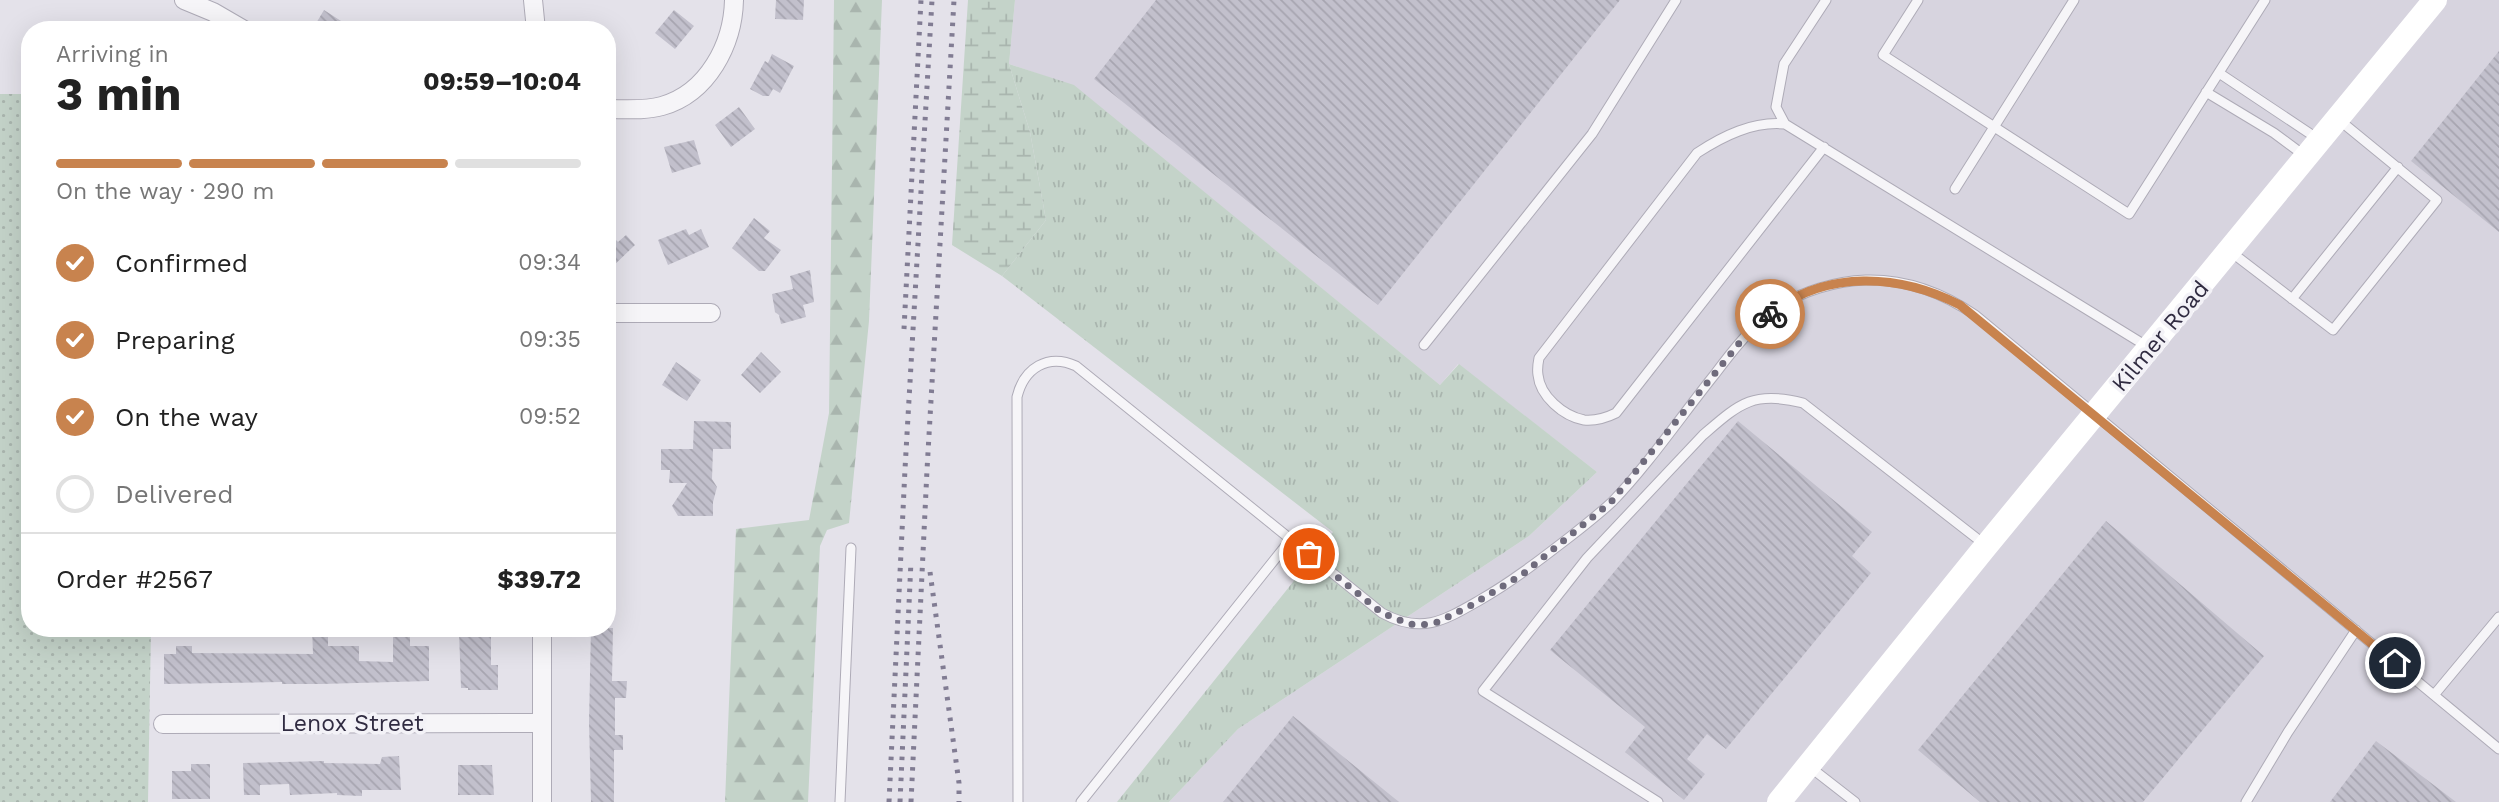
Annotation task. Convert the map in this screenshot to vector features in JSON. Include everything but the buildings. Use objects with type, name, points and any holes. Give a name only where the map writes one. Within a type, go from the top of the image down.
[{"type":"street","points":[[184,0],[228,21]]},
{"type":"street","points":[[533,0],[535,21]]},
{"type":"street","points":[[616,109],[662,106],[684,95],[705,78],[722,56],[731,30],[734,0]]},
{"type":"street","name":"Kilmer Road","points":[[1779,802],[2435,0]]},
{"type":"street","points":[[616,313],[711,313]]},
{"type":"street","points":[[541,802],[542,637]]},
{"type":"street","name":"Lenox Street","points":[[163,724],[541,723]]},
{"type":"lane","points":[[1424,345],[1592,134],[1676,0]]},
{"type":"lane","points":[[1785,124],[1776,107],[1784,64],[1826,0]]},
{"type":"lane","points":[[1919,0],[1883,55],[2129,214],[2265,0]]},
{"type":"lane","points":[[1955,189],[2074,0]]},
{"type":"lane","points":[[2219,73],[2313,149]]},
{"type":"lane","points":[[2206,93],[2274,133],[2313,149]]},
{"type":"lane","points":[[2230,251],[2333,330],[2437,200],[2338,119]]},
{"type":"lane","points":[[1824,147],[1616,413],[1602,419],[1584,420],[1568,414],[1551,402],[1542,388],[1538,374],[1539,358],[1697,153],[1713,142],[1749,127],[1768,123],[1785,124],[1824,147],[2150,348]]},
{"type":"lane","points":[[2292,299],[2398,167]]},
{"type":"lane","points":[[1018,802],[1017,397],[1020,384],[1029,372],[1039,365],[1064,360],[1076,366],[1382,613],[1395,620],[1422,625],[1452,615],[1523,574],[1611,502],[1741,341],[1778,308],[1804,294],[1852,281],[1878,280],[1901,282],[1925,289],[1960,305],[2499,749]]},
{"type":"lane","points":[[1658,802],[1483,691],[1587,558],[1703,435],[1723,418],[1749,400],[1769,397],[1803,403],[1986,546]]},
{"type":"lane","points":[[1081,802],[1291,539]]},
{"type":"lane","points":[[840,802],[851,548]]},
{"type":"lane","points":[[2434,695],[2499,617]]},
{"type":"lane","points":[[2246,802],[2288,732],[2356,630]]},
{"type":"lane","points":[[1809,765],[1855,802]]},
{"type":"shaded area","points":[[1015,0],[2499,0],[2499,802],[1169,802],[1238,729],[1529,536],[1597,472],[1458,364],[1440,385],[1074,86],[1009,64]]},
{"type":"green space","points":[[834,0],[882,0],[869,321],[849,523],[827,530],[820,546],[808,802],[725,802],[736,529],[809,520],[829,413]]},
{"type":"green space","points":[[968,0],[1015,0],[1009,64],[1030,132],[1046,220],[1002,276],[952,245]]},
{"type":"green space","points":[[1009,64],[1074,85],[1440,385],[1459,364],[1597,472],[1529,536],[1238,729],[1169,802],[1117,802],[1333,532],[1002,276],[1046,220],[1030,132]]},
{"type":"green space","points":[[0,94],[21,94],[21,637],[151,637],[148,802],[0,802]]},
{"type":"railway","points":[[904,329],[921,0]]},
{"type":"railway","points":[[889,802],[932,0]]},
{"type":"railway","points":[[911,802],[954,0]]},
{"type":"railway","points":[[900,802],[911,561]]},
{"type":"railway","points":[[930,572],[959,783],[959,802]]},
{"type":"way so far","points":[[1309,554],[1382,613],[1395,620],[1422,625],[1438,622],[1452,615],[1523,574],[1611,502],[1741,341],[1770,314]]},
{"type":"route","points":[[1770,314],[1804,294],[1829,285],[1852,281],[1901,282],[1925,289],[1960,305],[2395,663]]}]
